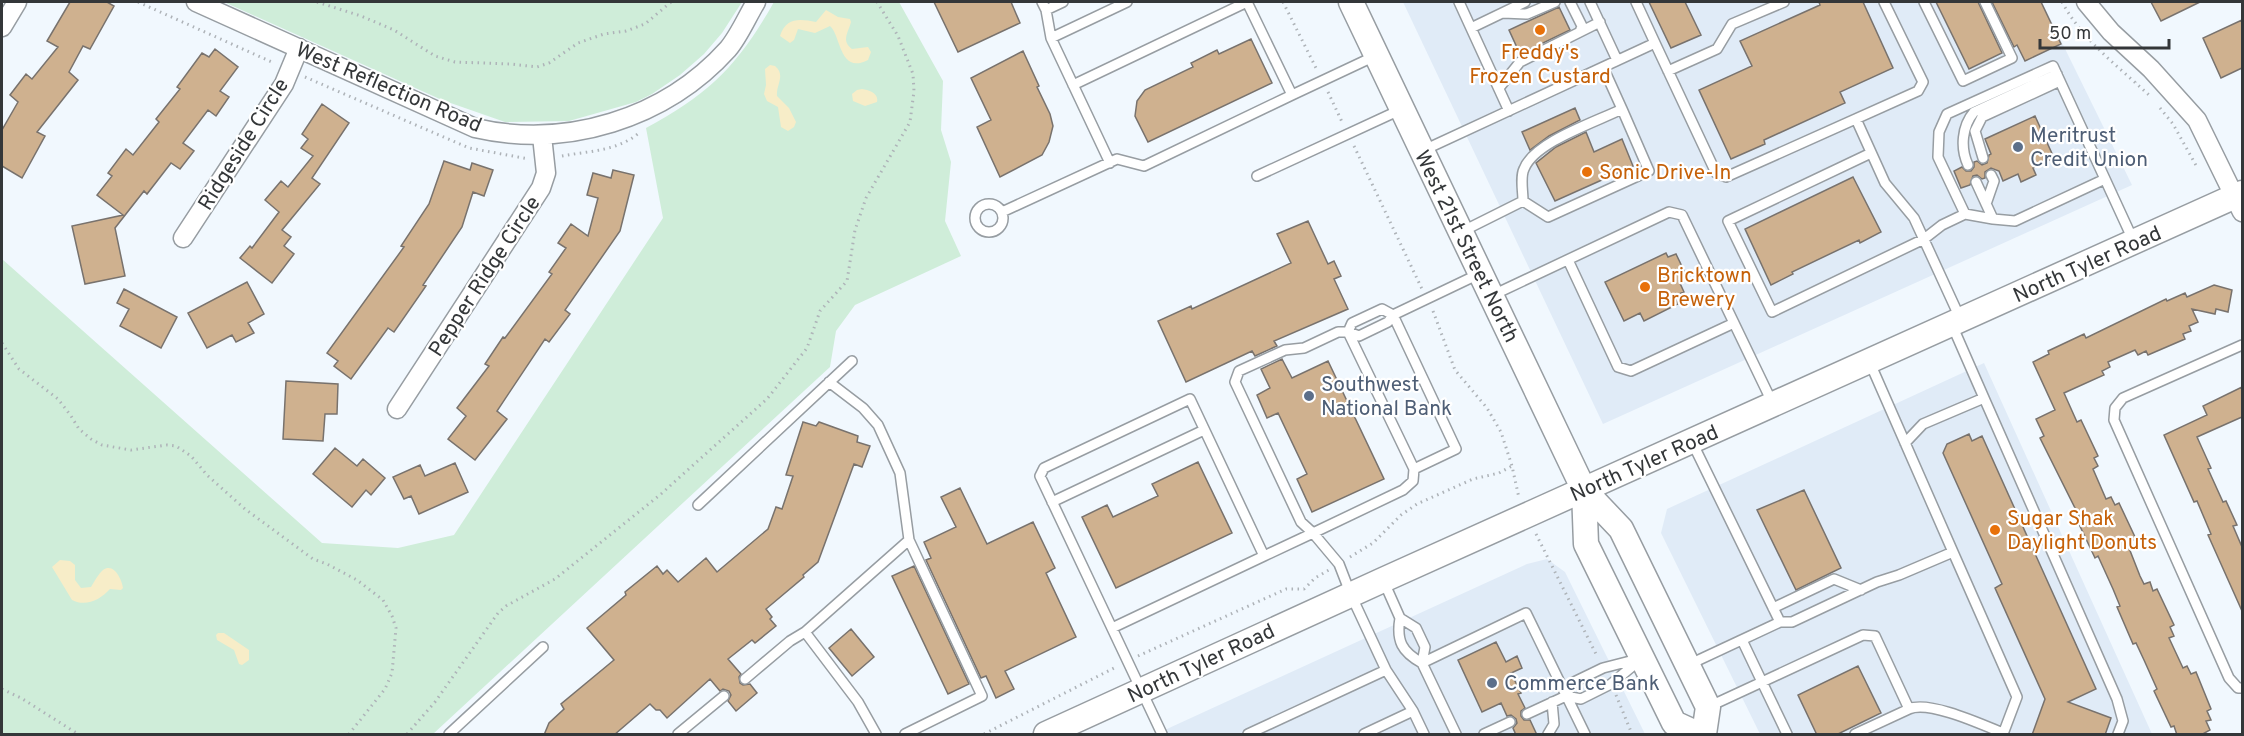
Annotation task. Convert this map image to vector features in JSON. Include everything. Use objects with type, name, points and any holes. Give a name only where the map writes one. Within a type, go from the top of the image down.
[{"type":"main road","name":"West 21st Street North","points":[[1351,2],[1584,490],[1621,529],[1708,707]]},
{"type":"main road","name":"North Tyler Road","points":[[1046,735],[1383,580],[1956,322],[2134,243],[2240,200]]},
{"type":"main road","name":"West 21st Street North","points":[[1584,490],[1586,544],[1674,723],[1698,735]]},
{"type":"main road","points":[[1704,735],[1708,707]]},
{"type":"street","points":[[2,27],[17,2]]},
{"type":"street","name":"West Reflection Road","points":[[196,2],[475,128],[504,134],[542,136],[599,128],[677,93],[706,71],[730,46],[756,2]]},
{"type":"street","points":[[2086,2],[2111,32],[2151,69],[2197,120],[2240,200]]},
{"type":"street","name":"Ridgeside Circle","points":[[183,238],[284,84],[299,48]]},
{"type":"street","name":"Pepper Ridge Circle","points":[[398,409],[541,188],[546,173],[542,136]]},
{"type":"lane","points":[[1063,2],[1044,6],[1050,38],[1110,162]]},
{"type":"lane","points":[[1050,38],[1127,2]]},
{"type":"lane","points":[[1073,85],[1247,2],[1292,95]]},
{"type":"lane","points":[[1459,2],[1509,111]]},
{"type":"lane","points":[[1471,28],[1525,2]]},
{"type":"lane","points":[[1501,14],[1527,14],[1555,2]]},
{"type":"lane","points":[[1570,2],[1581,26],[1580,32]]},
{"type":"lane","points":[[1590,2],[1617,60]]},
{"type":"lane","points":[[1636,2],[1716,173],[1726,177],[1918,91],[1923,82],[1884,2]]},
{"type":"lane","points":[[1668,71],[1717,49],[1732,24],[1784,2]]},
{"type":"lane","points":[[1924,2],[1963,81],[2012,58],[1985,2]]},
{"type":"lane","points":[[1499,88],[1520,62],[1600,22]]},
{"type":"lane","points":[[1422,151],[1655,43]]},
{"type":"lane","points":[[1002,212],[1117,159],[1144,166],[1376,55]]},
{"type":"lane","points":[[1523,201],[1548,217],[1649,171],[1603,67]]},
{"type":"lane","points":[[1983,158],[1975,131],[1982,117],[2057,74]]},
{"type":"lane","points":[[1968,165],[1965,159],[1963,137],[1968,119],[1974,112],[2057,74]]},
{"type":"lane","points":[[2057,74],[2134,243]]},
{"type":"lane","points":[[1965,214],[1938,157],[1939,132],[1947,114],[2057,74]]},
{"type":"lane","points":[[1257,176],[1402,109]]},
{"type":"lane","points":[[1523,201],[1523,170],[1531,155],[1551,142],[1622,110]]},
{"type":"lane","points":[[1856,119],[1885,183],[1914,218],[1924,239],[1984,398],[2117,699],[2123,721],[2118,735]]},
{"type":"lane","points":[[1872,153],[1728,221],[1772,312],[1924,239],[1941,225],[1965,214],[2015,221],[2105,179]]},
{"type":"lane","points":[[1986,204],[1994,181],[1991,175]]},
{"type":"lane","points":[[1976,182],[1993,219]]},
{"type":"lane","points":[[1461,232],[1523,201]]},
{"type":"lane","points":[[1491,296],[1670,212],[1682,215],[1773,405]]},
{"type":"lane","points":[[1568,260],[1618,367],[1631,371],[1734,323]]},
{"type":"lane","points":[[1424,735],[1413,711],[1386,670],[1339,564],[1301,522],[1235,382],[1239,372],[1285,350],[1304,348],[1338,332],[1348,332],[1359,336],[1388,322],[1393,315],[1480,273]]},
{"type":"lane","points":[[1112,628],[1403,490],[1413,481],[1414,469],[1348,332],[1352,323],[1382,309],[1393,315],[1456,449],[1414,469]]},
{"type":"lane","points":[[2242,345],[2123,398],[2115,408],[2114,420],[2229,678],[2238,688],[2242,688]]},
{"type":"lane","points":[[698,505],[852,361]]},
{"type":"lane","points":[[1855,735],[1913,707],[1941,709],[2003,734],[2017,697],[1869,362]]},
{"type":"lane","points":[[829,382],[863,408],[878,425],[900,473],[909,540],[982,696],[905,735]]},
{"type":"lane","points":[[1905,443],[1923,424],[1984,398]]},
{"type":"lane","points":[[1162,735],[1040,476],[1044,468],[1190,399],[1264,556]]},
{"type":"lane","points":[[1053,502],[1204,430]]},
{"type":"lane","points":[[1692,442],[1780,622]]},
{"type":"lane","points":[[745,679],[790,641],[805,632],[909,540]]},
{"type":"lane","points":[[1688,665],[1780,622],[1792,622],[1861,590],[1953,552]]},
{"type":"lane","points":[[1773,608],[1834,579],[1861,590]]},
{"type":"lane","points":[[1383,580],[1401,618],[1416,628],[1425,647],[1422,663]]},
{"type":"lane","points":[[1422,663],[1526,613],[1585,735]]},
{"type":"lane","points":[[1401,618],[1398,633],[1401,641],[1408,655],[1422,663],[1456,735]]},
{"type":"lane","points":[[805,632],[858,702],[876,735]]},
{"type":"lane","points":[[1708,707],[1863,635],[1875,636],[1909,709]]},
{"type":"lane","points":[[1742,640],[1787,735]]},
{"type":"lane","points":[[449,735],[543,647]]},
{"type":"lane","points":[[1566,696],[1572,683],[1603,668],[1642,658]]},
{"type":"lane","points":[[1527,714],[1566,696],[1581,699],[1611,684],[1642,658]]},
{"type":"lane","points":[[1248,735],[1386,670]]},
{"type":"lane","points":[[678,735],[724,696]]},
{"type":"lane","points":[[1548,735],[1554,724],[1552,702]]},
{"type":"lane","points":[[1364,735],[1413,711]]},
{"type":"lane","points":[[1484,735],[1510,722]]},
{"type":"path","points":[[138,2],[469,148],[529,159],[544,158],[614,147],[630,141],[645,128]]},
{"type":"path","points":[[317,2],[361,16],[394,30],[435,56],[455,62],[537,67],[549,63],[578,43],[645,24],[671,2]]},
{"type":"path","points":[[407,735],[435,702],[498,613],[506,606],[555,579],[661,494],[767,399],[807,348],[820,311],[847,281],[855,230],[866,198],[910,122],[914,92],[913,74],[898,36],[877,2]]},
{"type":"path","points":[[1283,2],[1427,299],[1441,329],[1455,370],[1487,408],[1501,432],[1512,466],[1517,493],[1603,668]]},
{"type":"path","points":[[2062,2],[2080,29],[2102,54],[2156,102],[2173,124],[2198,167]]},
{"type":"path","points":[[2,343],[20,369],[58,399],[79,429],[91,439],[102,445],[131,450],[176,446],[191,456],[207,475],[245,509],[313,559],[357,580],[383,600],[396,628],[392,673],[385,689],[349,735]]},
{"type":"path","points":[[984,735],[1154,647],[1286,589],[1304,589],[1315,578],[1372,543],[1401,515],[1417,504],[1473,479],[1499,473],[1512,466]]},
{"type":"path","points":[[1611,684],[1632,735]]},
{"type":"path","points":[[2,689],[78,735]]},
{"type":"shaded area","points":[[1403,2],[2042,2],[2132,185],[1603,424]]},
{"type":"shaded area","points":[[1984,363],[2152,734],[1760,734],[1661,533],[1667,509]]},
{"type":"shaded area","points":[[1547,559],[1565,572],[1645,734],[1156,734],[1527,564]]},
{"type":"green space","points":[[224,2],[742,2],[722,33],[704,54],[680,75],[652,94],[636,102],[569,121],[505,122],[442,100]]},
{"type":"green space","points":[[774,2],[899,2],[943,81],[941,130],[951,162],[945,221],[961,256],[855,305],[836,331],[830,367],[433,734],[2,734],[2,259],[322,543],[398,548],[454,535],[663,218],[646,128],[688,103],[721,76],[748,43]]},
{"type":"sand","points":[[826,10],[838,17],[850,19],[847,43],[852,49],[868,47],[871,52],[868,60],[858,63],[846,58],[830,26],[815,33],[798,29],[794,40],[790,43],[780,36],[790,22],[799,20],[816,22]]},
{"type":"sand","points":[[770,65],[775,66],[780,73],[777,96],[789,108],[796,122],[794,127],[788,131],[781,127],[778,107],[767,101],[764,94],[765,69]]},
{"type":"sand","points":[[862,89],[875,94],[877,102],[865,106],[853,101],[852,94]]},
{"type":"sand","points":[[60,560],[70,561],[75,565],[75,580],[81,588],[91,587],[103,570],[111,568],[117,573],[123,588],[121,590],[110,589],[97,599],[88,602],[72,600],[52,567]]},
{"type":"sand","points":[[218,633],[224,633],[249,650],[249,660],[242,665],[239,664],[234,650],[217,640]]},
{"type":"building","points":[[70,2],[107,2],[114,6],[90,49],[83,46],[69,72],[78,80],[37,132],[45,136],[22,178],[2,166],[2,130],[18,102],[10,95],[26,74],[32,79],[58,47],[47,41]]},
{"type":"building","points":[[934,2],[1011,2],[1020,23],[958,52]]},
{"type":"building","points":[[1649,2],[1685,2],[1701,35],[1671,48]]},
{"type":"building","points":[[1819,2],[1863,2],[1893,68],[1840,92],[1845,103],[1764,140],[1765,144],[1731,159],[1699,90],[1752,66],[1740,41],[1820,5]]},
{"type":"building","points":[[1936,2],[1978,2],[2002,53],[1969,69]]},
{"type":"building","points":[[1992,2],[2041,2],[2061,44],[2025,61],[2017,45],[2014,47]]},
{"type":"building","points":[[2151,2],[2200,2],[2161,21]]},
{"type":"building","name":"Freddy's Frozen Custard","points":[[1559,7],[1570,30],[1520,54],[1509,30]]},
{"type":"building","points":[[2242,20],[2242,68],[2221,78],[2203,38]]},
{"type":"building","points":[[1251,39],[1272,83],[1148,142],[1135,116],[1137,101],[1145,90],[1193,67],[1191,63],[1217,50],[1219,54]]},
{"type":"building","points":[[215,49],[238,67],[220,91],[229,97],[216,116],[208,110],[183,143],[194,151],[180,169],[171,163],[147,194],[144,191],[115,228],[125,276],[85,284],[72,226],[123,215],[97,195],[112,176],[108,173],[126,149],[133,155],[159,122],[156,119],[180,89],[177,87],[202,53],[209,57]]},
{"type":"building","points":[[1023,51],[1039,86],[1037,87],[1053,126],[1049,142],[1042,155],[1000,177],[977,127],[991,120],[971,78]]},
{"type":"building","points":[[322,104],[349,123],[312,178],[320,184],[282,230],[291,237],[284,246],[294,254],[272,283],[240,258],[250,246],[252,248],[279,212],[265,200],[281,181],[288,187],[313,156],[301,148],[308,139],[302,134]]},
{"type":"building","points":[[1575,108],[1580,120],[1549,136],[1530,150],[1522,132]]},
{"type":"building","name":"Meritrust Credit Union","points":[[2035,116],[2054,158],[2033,168],[2036,175],[2021,182],[2018,174],[2003,181],[1999,171],[1991,168],[1985,172],[1985,178],[1973,176],[1970,185],[1961,188],[1954,171],[1962,167],[1966,171],[1971,171],[1974,162],[1977,161],[1982,165],[1987,163],[1991,154],[1985,139]]},
{"type":"building","name":"Sonic Drive-In","points":[[1586,132],[1594,152],[1622,139],[1633,166],[1555,201],[1536,163],[1556,147]]},
{"type":"building","points":[[444,161],[470,170],[472,163],[493,170],[484,196],[473,192],[462,227],[423,285],[426,286],[394,332],[388,328],[351,379],[334,366],[338,361],[327,353],[404,247],[401,246],[429,204]]},
{"type":"building","points":[[613,170],[634,175],[620,231],[565,310],[570,314],[549,342],[545,339],[497,411],[507,419],[475,460],[448,439],[466,416],[457,408],[489,366],[485,364],[503,337],[505,338],[552,274],[549,272],[566,248],[558,243],[571,224],[588,236],[598,198],[587,195],[593,173],[611,178]]},
{"type":"building","points":[[1853,177],[1881,232],[1792,272],[1793,274],[1771,285],[1745,229]]},
{"type":"building","points":[[1308,221],[1328,264],[1334,261],[1341,276],[1334,279],[1348,309],[1274,341],[1277,346],[1255,356],[1252,351],[1186,382],[1158,321],[1191,306],[1192,309],[1291,263],[1277,234]]},
{"type":"building","name":"Bricktown Brewery","points":[[1666,253],[1668,257],[1676,254],[1687,277],[1679,281],[1684,292],[1674,296],[1678,304],[1644,321],[1640,313],[1624,321],[1605,282]]},
{"type":"building","points":[[247,282],[264,314],[248,323],[254,333],[236,342],[232,335],[207,348],[188,313]]},
{"type":"building","points":[[2214,285],[2232,290],[2228,312],[2216,309],[2215,314],[2192,309],[2198,322],[2189,326],[2191,331],[2183,334],[2185,339],[2148,355],[2146,351],[2138,355],[2135,350],[2108,362],[2110,367],[2102,371],[2104,375],[2064,393],[2077,422],[2081,420],[2098,456],[2094,458],[2098,466],[2093,469],[2106,499],[2111,497],[2115,505],[2119,503],[2136,539],[2131,541],[2133,546],[2129,548],[2140,576],[2144,584],[2150,582],[2153,591],[2157,589],[2174,625],[2170,627],[2174,636],[2169,638],[2183,668],[2187,666],[2191,674],[2196,672],[2211,709],[2207,711],[2211,720],[2206,721],[2210,730],[2201,735],[2177,735],[2154,691],[2157,689],[2136,643],[2133,644],[2117,607],[2120,606],[2098,556],[2095,558],[2078,522],[2081,520],[2040,438],[2044,436],[2036,419],[2055,410],[2033,362],[2049,354],[2048,351],[2084,334],[2086,338],[2166,299],[2167,301],[2185,293],[2187,297]]},
{"type":"building","points":[[124,289],[177,317],[161,348],[120,326],[129,309],[117,303]]},
{"type":"building","points":[[1282,359],[1292,378],[1328,361],[1384,479],[1312,512],[1297,479],[1307,474],[1278,413],[1267,418],[1257,395],[1270,388],[1261,369]]},
{"type":"building","points":[[286,381],[338,384],[337,414],[325,414],[323,441],[283,439]]},
{"type":"building","points":[[2242,387],[2242,417],[2197,437],[2223,502],[2226,501],[2237,525],[2233,526],[2242,547],[2242,611],[2208,535],[2211,534],[2197,501],[2194,502],[2164,435],[2207,415],[2203,406]]},
{"type":"building","points":[[803,422],[816,426],[819,422],[858,436],[857,442],[870,446],[862,467],[854,464],[818,562],[766,609],[776,626],[755,643],[752,640],[728,659],[741,674],[740,683],[750,684],[757,693],[736,711],[728,701],[731,695],[729,691],[723,689],[720,691],[710,679],[667,718],[650,704],[614,735],[544,735],[549,723],[564,709],[561,704],[614,660],[587,628],[626,595],[625,592],[657,566],[663,574],[667,570],[678,582],[706,558],[717,572],[768,529],[776,507],[782,509],[793,476],[786,475]]},
{"type":"building","points":[[1969,434],[1972,441],[1982,436],[2096,689],[2068,702],[2111,718],[2105,735],[2032,735],[2045,699],[1995,588],[2002,584],[1943,453],[1947,444]]},
{"type":"building","points":[[335,448],[357,466],[363,459],[385,478],[371,495],[366,490],[352,507],[313,474]]},
{"type":"building","points":[[1198,462],[1232,533],[1116,588],[1082,517],[1107,505],[1113,517],[1158,496],[1152,484]]},
{"type":"building","points":[[455,463],[468,492],[419,514],[411,496],[404,499],[393,477],[420,465],[425,476]]},
{"type":"building","points":[[960,488],[987,544],[1033,522],[1055,568],[1046,573],[1076,637],[1005,671],[1014,689],[996,698],[986,676],[981,678],[926,560],[931,558],[924,542],[956,527],[941,497]]},
{"type":"building","points":[[1804,490],[1841,568],[1796,590],[1757,510]]},
{"type":"building","points":[[914,566],[969,684],[948,694],[892,576]]},
{"type":"building","points":[[851,629],[874,657],[852,676],[829,648]]},
{"type":"building","name":"Commerce Bank","points":[[1496,642],[1506,662],[1517,656],[1522,668],[1511,673],[1521,693],[1518,694],[1525,708],[1521,711],[1521,716],[1524,720],[1530,720],[1537,735],[1516,735],[1513,728],[1517,723],[1516,719],[1511,715],[1507,716],[1501,703],[1482,712],[1458,660]]},
{"type":"building","points":[[1858,666],[1881,713],[1836,735],[1817,735],[1798,695]]},
{"type":"place","name":"Freddy's Frozen Custard","points":[[1540,30]]},
{"type":"place","name":"Meritrust Credit Union","points":[[2018,147]]},
{"type":"place","name":"Sonic Drive-In","points":[[1587,172]]},
{"type":"place","name":"Bricktown Brewery","points":[[1645,287]]},
{"type":"place","name":"Southwest National Bank","points":[[1309,396]]},
{"type":"place","name":"Sugar Shak Daylight Donuts","points":[[1995,530]]},
{"type":"place","name":"Commerce Bank","points":[[1492,683]]}]
